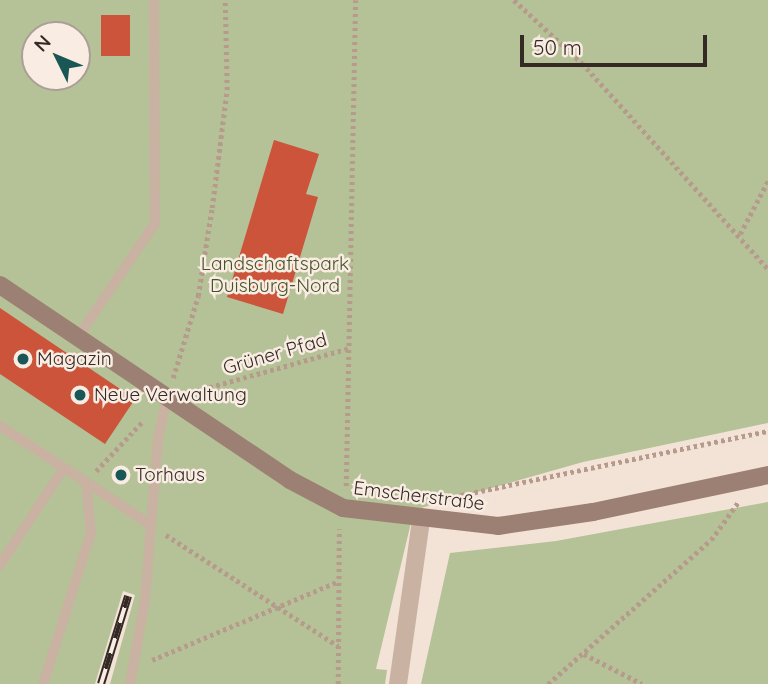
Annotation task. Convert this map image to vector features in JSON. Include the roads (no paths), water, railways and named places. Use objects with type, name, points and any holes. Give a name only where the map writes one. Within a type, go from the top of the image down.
[{"type":"street","name":"Emscherstraße","points":[[0,285],[302,487],[343,508],[421,520],[488,526],[532,522],[762,477]]},
{"type":"street","points":[[398,684],[421,520]]},
{"type":"lane","points":[[78,337],[155,223],[154,0]]},
{"type":"lane","points":[[130,684],[145,600],[149,524],[167,398]]},
{"type":"lane","points":[[0,426],[149,524]]},
{"type":"lane","points":[[0,565],[64,468]]},
{"type":"lane","points":[[43,684],[91,533],[86,482]]},
{"type":"railway","points":[[101,684],[128,596]]},
{"type":"place","name":"Magazin","points":[[23,359]]},
{"type":"place","name":"Neue Verwaltung","points":[[80,395]]},
{"type":"place","name":"Torhaus","points":[[121,475]]},
{"type":"park label","name":"Landschaftspark Duisburg-Nord","points":[[275,275]]}]
